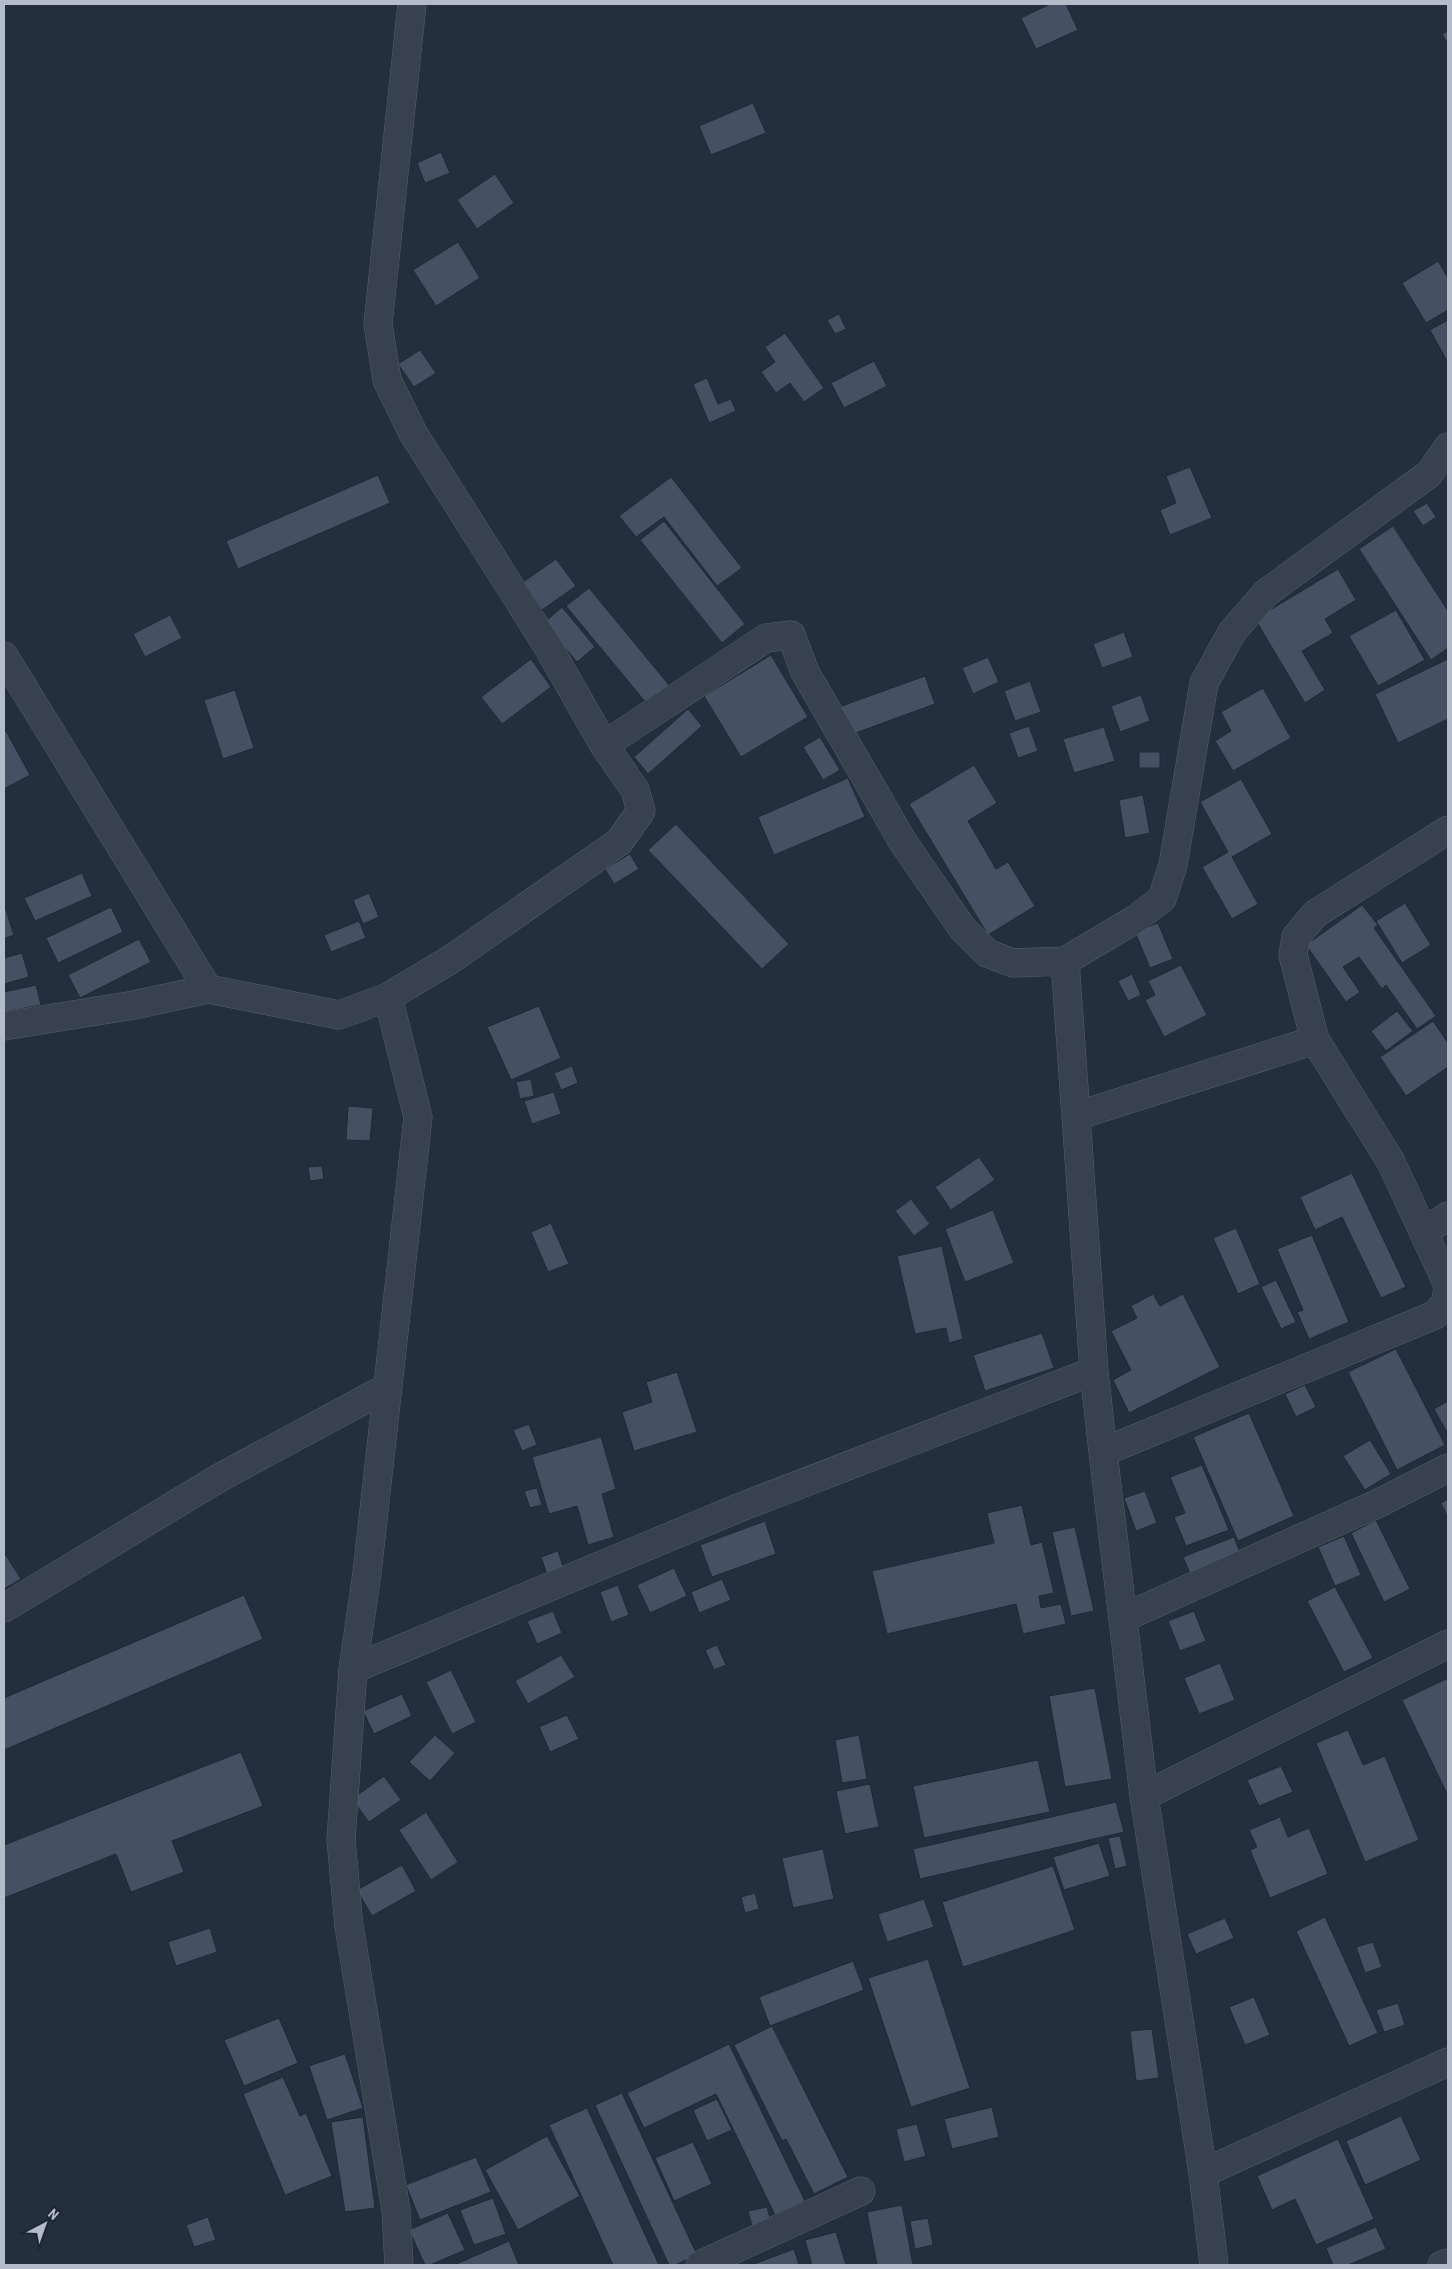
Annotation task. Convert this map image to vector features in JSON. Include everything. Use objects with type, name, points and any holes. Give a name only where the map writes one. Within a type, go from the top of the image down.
[{"type":"street","points":[[4,1026],[134,1005],[208,989],[338,1014],[388,997],[450,960],[619,842],[642,811],[635,790],[604,745],[547,645],[413,432],[387,380],[378,324],[412,4]]},
{"type":"street","points":[[604,745],[766,638],[791,635],[805,672],[903,842],[962,928],[987,953],[1013,963],[1065,961],[1134,920],[1162,899],[1173,865],[1204,683],[1232,632],[1266,593],[1429,474],[1448,447]]},
{"type":"street","points":[[4,656],[208,989]]},
{"type":"street","points":[[1103,1452],[1435,1315],[1446,1302],[1448,1285],[1425,1231],[1391,1162],[1315,1040],[1292,955],[1296,937],[1315,914],[1448,830]]},
{"type":"street","points":[[1065,961],[1094,1371],[1103,1452],[1144,1796],[1203,2173],[1214,2265]]},
{"type":"street","points":[[388,997],[418,1117],[367,1573],[353,1669],[341,1840],[349,1926],[396,2210],[399,2265]]},
{"type":"street","points":[[1076,1116],[1315,1040]]},
{"type":"street","points":[[1425,1231],[1448,1216]]},
{"type":"street","points":[[353,1669],[741,1507],[1094,1371]]},
{"type":"street","points":[[4,1608],[219,1478],[388,1387]]},
{"type":"street","points":[[1123,1618],[1379,1503],[1448,1468]]},
{"type":"street","points":[[1144,1796],[1448,1644]]},
{"type":"street","points":[[1203,2173],[1448,2062]]},
{"type":"street","points":[[700,2265],[861,2191]]},
{"type":"street","points":[[1442,2265],[1448,2263]]},
{"type":"building","points":[[1050,4],[1066,4],[1078,30],[1036,49],[1021,18]]},
{"type":"building","points":[[1448,31],[1448,44],[1442,34]]},
{"type":"building","points":[[753,103],[766,133],[711,155],[699,126]]},
{"type":"building","points":[[441,152],[450,173],[425,183],[417,163]]},
{"type":"building","points":[[495,174],[514,203],[477,229],[457,200]]},
{"type":"building","points":[[458,242],[480,278],[436,306],[413,270]]},
{"type":"building","points":[[1438,261],[1448,278],[1448,310],[1426,323],[1402,283]]},
{"type":"building","points":[[839,314],[846,329],[835,334],[827,320]]},
{"type":"building","points":[[1448,320],[1448,363],[1430,330]]},
{"type":"building","points":[[785,333],[824,388],[804,402],[790,383],[776,393],[761,372],[775,362],[765,347]]},
{"type":"building","points":[[420,350],[436,373],[414,387],[398,364]]},
{"type":"building","points":[[874,361],[887,386],[844,408],[831,383]]},
{"type":"building","points":[[707,378],[718,404],[731,399],[736,411],[709,423],[693,384]]},
{"type":"building","points":[[1190,467],[1212,518],[1170,535],[1160,510],[1176,503],[1166,476]]},
{"type":"building","points":[[378,475],[390,503],[238,569],[226,541]]},
{"type":"building","points":[[671,477],[742,568],[717,586],[664,517],[636,537],[619,516]]},
{"type":"building","points":[[1427,503],[1436,517],[1423,526],[1413,511]]},
{"type":"building","points":[[664,521],[745,624],[722,643],[640,540]]},
{"type":"building","points":[[1393,526],[1448,611],[1448,648],[1431,660],[1359,549]]},
{"type":"building","points":[[556,559],[576,586],[542,610],[523,582]]},
{"type":"building","points":[[1338,569],[1356,600],[1325,619],[1333,633],[1302,651],[1325,690],[1305,703],[1255,619]]},
{"type":"building","points":[[589,588],[669,685],[647,704],[566,606]]},
{"type":"building","points":[[562,607],[595,647],[577,662],[544,623]]},
{"type":"building","points":[[1396,610],[1425,660],[1378,686],[1349,636]]},
{"type":"building","points":[[170,615],[182,638],[145,657],[133,634]]},
{"type":"building","points":[[1124,632],[1133,657],[1102,668],[1093,644]]},
{"type":"building","points":[[771,655],[808,717],[741,757],[704,696]]},
{"type":"building","points":[[988,657],[999,682],[973,694],[962,668]]},
{"type":"building","points":[[531,659],[551,687],[502,724],[481,697]]},
{"type":"building","points":[[1448,659],[1448,719],[1398,743],[1375,694]]},
{"type":"building","points":[[925,676],[935,704],[850,735],[839,707]]},
{"type":"building","points":[[1030,681],[1041,712],[1015,721],[1004,691]]},
{"type":"building","points":[[1263,688],[1291,738],[1233,771],[1215,741],[1231,731],[1221,712]]},
{"type":"building","points":[[235,690],[254,748],[223,759],[204,700]]},
{"type":"building","points":[[1141,695],[1150,721],[1120,732],[1111,706]]},
{"type":"building","points":[[688,709],[702,726],[648,774],[634,757]]},
{"type":"building","points":[[1029,726],[1038,751],[1018,758],[1009,733]]},
{"type":"building","points":[[1104,727],[1115,761],[1074,773],[1063,739]]},
{"type":"building","points":[[6,731],[30,775],[4,789],[4,732]]},
{"type":"building","points":[[820,737],[840,770],[823,780],[803,747]]},
{"type":"building","points":[[1139,752],[1160,752],[1160,768],[1139,768]]},
{"type":"building","points":[[974,765],[997,803],[968,821],[996,869],[1008,862],[1035,906],[988,935],[909,804]]},
{"type":"building","points":[[848,778],[865,817],[774,855],[758,817]]},
{"type":"building","points":[[1241,779],[1272,834],[1232,857],[1258,904],[1232,919],[1202,867],[1228,852],[1200,802]]},
{"type":"building","points":[[1143,795],[1150,833],[1125,838],[1119,800]]},
{"type":"building","points":[[676,824],[789,944],[762,969],[648,850]]},
{"type":"building","points":[[630,854],[639,869],[614,884],[605,869]]},
{"type":"building","points":[[82,873],[92,896],[35,921],[24,898]]},
{"type":"building","points":[[369,893],[379,917],[363,924],[353,900]]},
{"type":"building","points":[[1405,903],[1431,945],[1402,963],[1376,921]]},
{"type":"building","points":[[4,904],[14,935],[4,939]]},
{"type":"building","points":[[1362,905],[1378,925],[1374,928],[1436,1016],[1417,1029],[1386,985],[1382,989],[1359,957],[1343,967],[1360,992],[1346,1002],[1306,945]]},
{"type":"building","points":[[111,907],[123,932],[58,963],[46,938]]},
{"type":"building","points":[[359,921],[366,938],[331,952],[324,935]]},
{"type":"building","points":[[1158,923],[1173,959],[1150,968],[1135,932]]},
{"type":"building","points":[[139,939],[151,962],[80,998],[68,975]]},
{"type":"building","points":[[22,953],[29,977],[4,984],[4,958]]},
{"type":"building","points":[[1181,965],[1207,1015],[1164,1037],[1145,1000],[1155,995],[1148,981]]},
{"type":"building","points":[[1132,974],[1141,995],[1128,1001],[1118,981]]},
{"type":"building","points":[[36,985],[41,1005],[4,1012],[4,992]]},
{"type":"building","points":[[539,1006],[561,1058],[511,1080],[487,1027]]},
{"type":"building","points":[[1397,1011],[1413,1031],[1386,1051],[1371,1031]]},
{"type":"building","points":[[1433,1021],[1448,1043],[1448,1067],[1406,1096],[1380,1057]]},
{"type":"building","points":[[572,1066],[578,1083],[561,1090],[554,1073]]},
{"type":"building","points":[[531,1079],[534,1096],[520,1099],[516,1082]]},
{"type":"building","points":[[554,1092],[561,1114],[532,1124],[524,1101]]},
{"type":"building","points":[[348,1106],[373,1108],[370,1141],[346,1140]]},
{"type":"building","points":[[979,1157],[995,1180],[951,1210],[935,1187]]},
{"type":"building","points":[[322,1166],[324,1179],[310,1181],[308,1167]]},
{"type":"building","points":[[1352,1173],[1406,1287],[1381,1298],[1342,1217],[1315,1230],[1300,1197]]},
{"type":"building","points":[[911,1199],[930,1224],[914,1236],[895,1211]]},
{"type":"building","points":[[993,1210],[1014,1263],[965,1282],[945,1229]]},
{"type":"building","points":[[551,1223],[569,1264],[548,1272],[531,1232]]},
{"type":"building","points":[[1236,1228],[1260,1284],[1238,1294],[1213,1238]]},
{"type":"building","points":[[1312,1235],[1349,1322],[1309,1339],[1297,1312],[1303,1310],[1277,1249]]},
{"type":"building","points":[[942,1246],[963,1339],[949,1343],[946,1328],[915,1334],[897,1256]]},
{"type":"building","points":[[1276,1280],[1296,1322],[1281,1329],[1261,1287]]},
{"type":"building","points":[[1153,1294],[1160,1306],[1183,1294],[1220,1367],[1129,1413],[1113,1380],[1131,1370],[1111,1331],[1137,1318],[1131,1306]]},
{"type":"building","points":[[1042,1333],[1054,1368],[985,1391],[973,1355]]},
{"type":"building","points":[[1396,1349],[1445,1445],[1397,1470],[1348,1372]]},
{"type":"building","points":[[677,1372],[697,1432],[634,1451],[622,1412],[652,1402],[646,1382]]},
{"type":"building","points":[[1305,1385],[1316,1407],[1296,1417],[1285,1394]]},
{"type":"building","points":[[1448,1401],[1448,1434],[1434,1409]]},
{"type":"building","points":[[1249,1413],[1294,1516],[1238,1541],[1193,1437]]},
{"type":"building","points":[[529,1424],[537,1445],[522,1451],[513,1430]]},
{"type":"building","points":[[601,1437],[616,1489],[602,1494],[614,1537],[588,1545],[577,1506],[549,1514],[532,1457]]},
{"type":"building","points":[[1370,1440],[1391,1474],[1365,1490],[1343,1456]]},
{"type":"building","points":[[1202,1465],[1229,1530],[1186,1546],[1174,1517],[1185,1513],[1170,1477]]},
{"type":"building","points":[[537,1488],[542,1505],[530,1508],[524,1491]]},
{"type":"building","points":[[1145,1491],[1157,1523],[1136,1531],[1124,1498]]},
{"type":"building","points":[[1448,1499],[1448,1518],[1441,1503]]},
{"type":"building","points":[[1022,1505],[1031,1545],[1042,1542],[1054,1593],[1039,1596],[1041,1608],[1061,1604],[1066,1624],[1023,1634],[1016,1604],[887,1634],[872,1571],[994,1543],[987,1513]]},
{"type":"building","points":[[1376,1520],[1410,1589],[1384,1602],[1351,1533]]},
{"type":"building","points":[[765,1521],[776,1554],[712,1577],[700,1545]]},
{"type":"building","points":[[1075,1527],[1094,1611],[1071,1616],[1052,1532]]},
{"type":"building","points":[[1344,1536],[1361,1575],[1335,1586],[1318,1547]]},
{"type":"building","points":[[1234,1537],[1242,1558],[1192,1578],[1183,1557]]},
{"type":"building","points":[[558,1551],[566,1576],[550,1582],[541,1557]]},
{"type":"building","points":[[4,1555],[21,1579],[4,1589]]},
{"type":"building","points":[[674,1568],[687,1596],[650,1613],[637,1585]]},
{"type":"building","points":[[722,1579],[731,1600],[699,1613],[691,1592]]},
{"type":"building","points":[[618,1585],[629,1615],[611,1622],[600,1592]]},
{"type":"building","points":[[1335,1587],[1373,1658],[1344,1672],[1307,1601]]},
{"type":"building","points":[[244,1595],[263,1639],[4,1750],[4,1698]]},
{"type":"building","points":[[553,1611],[562,1633],[537,1644],[527,1621]]},
{"type":"building","points":[[1194,1611],[1206,1641],[1180,1651],[1168,1621]]},
{"type":"building","points":[[717,1645],[726,1665],[714,1670],[705,1650]]},
{"type":"building","points":[[561,1655],[575,1677],[528,1704],[515,1681]]},
{"type":"building","points":[[1220,1663],[1235,1700],[1199,1714],[1184,1678]]},
{"type":"building","points":[[451,1670],[476,1722],[452,1734],[426,1682]]},
{"type":"building","points":[[1448,1678],[1448,1796],[1402,1700]]},
{"type":"building","points":[[1095,1688],[1112,1779],[1065,1787],[1049,1696]]},
{"type":"building","points":[[402,1694],[412,1716],[374,1734],[363,1711]]},
{"type":"building","points":[[567,1715],[579,1739],[550,1752],[539,1727]]},
{"type":"building","points":[[1348,1730],[1363,1765],[1385,1756],[1419,1840],[1365,1862],[1316,1743]]},
{"type":"building","points":[[435,1735],[455,1753],[430,1781],[409,1762]]},
{"type":"building","points":[[859,1735],[867,1779],[842,1783],[835,1740]]},
{"type":"building","points":[[241,1752],[263,1806],[172,1841],[184,1872],[131,1892],[116,1854],[4,1898],[4,1845]]},
{"type":"building","points":[[1038,1760],[1050,1812],[924,1838],[913,1786]]},
{"type":"building","points":[[1281,1766],[1293,1792],[1259,1806],[1247,1780]]},
{"type":"building","points":[[384,1776],[401,1800],[369,1822],[352,1799]]},
{"type":"building","points":[[870,1784],[879,1827],[845,1834],[836,1791]]},
{"type":"building","points":[[1116,1802],[1124,1832],[920,1879],[913,1849]]},
{"type":"building","points":[[426,1812],[458,1862],[431,1880],[399,1830]]},
{"type":"building","points":[[1280,1817],[1288,1837],[1309,1828],[1328,1874],[1270,1898],[1250,1850],[1257,1847],[1249,1830]]},
{"type":"building","points":[[1120,1836],[1127,1866],[1115,1869],[1108,1838]]},
{"type":"building","points":[[1099,1843],[1110,1876],[1064,1890],[1053,1857]]},
{"type":"building","points":[[823,1849],[834,1899],[793,1908],[782,1858]]},
{"type":"building","points":[[402,1865],[416,1891],[372,1916],[357,1890]]},
{"type":"building","points":[[1053,1866],[1075,1930],[963,1967],[942,1902]]},
{"type":"building","points":[[755,1893],[759,1909],[745,1913],[741,1897]]},
{"type":"building","points":[[924,1899],[934,1927],[887,1942],[878,1914]]},
{"type":"building","points":[[1325,1917],[1378,2033],[1349,2046],[1296,1931]]},
{"type":"building","points":[[1225,1918],[1234,1938],[1196,1954],[1187,1934]]},
{"type":"building","points":[[210,1928],[217,1952],[176,1966],[168,1942]]},
{"type":"building","points":[[1373,1942],[1382,1967],[1365,1973],[1356,1947]]},
{"type":"building","points":[[928,1959],[970,2088],[911,2107],[868,1978]]},
{"type":"building","points":[[853,1961],[864,1990],[770,2026],[759,1997]]},
{"type":"building","points":[[1254,1997],[1270,2035],[1245,2045],[1229,2007]]},
{"type":"building","points":[[1398,2003],[1405,2025],[1384,2032],[1376,2010]]},
{"type":"building","points":[[279,2018],[298,2063],[244,2086],[224,2040]]},
{"type":"building","points":[[772,2026],[848,2177],[814,2194],[786,2139],[782,2141],[734,2045]]},
{"type":"building","points":[[1152,2029],[1159,2078],[1136,2081],[1130,2031]]},
{"type":"building","points":[[729,2044],[805,2201],[775,2215],[716,2094],[644,2128],[627,2093]]},
{"type":"building","points":[[345,2054],[363,2108],[327,2120],[309,2066]]},
{"type":"building","points":[[283,2077],[300,2116],[306,2113],[332,2176],[285,2195],[243,2094]]},
{"type":"building","points":[[622,2093],[697,2255],[675,2265],[669,2265],[595,2105]]},
{"type":"building","points":[[717,2099],[732,2130],[707,2141],[693,2110]]},
{"type":"building","points":[[992,2107],[999,2137],[952,2149],[944,2119]]},
{"type":"building","points":[[587,2108],[659,2265],[613,2265],[549,2125]]},
{"type":"building","points":[[1401,2116],[1421,2160],[1365,2185],[1346,2141]]},
{"type":"building","points":[[363,2117],[375,2208],[345,2212],[331,2122]]},
{"type":"building","points":[[917,2124],[926,2156],[904,2162],[896,2129]]},
{"type":"building","points":[[547,2136],[580,2196],[518,2230],[485,2170]]},
{"type":"building","points":[[1338,2139],[1374,2219],[1316,2245],[1295,2199],[1272,2210],[1257,2176]]},
{"type":"building","points":[[693,2142],[712,2184],[674,2201],[655,2158]]},
{"type":"building","points":[[476,2157],[491,2192],[420,2220],[406,2185]]},
{"type":"building","points":[[493,2198],[506,2234],[474,2245],[460,2210]]},
{"type":"building","points":[[902,2205],[913,2265],[877,2265],[867,2212]]},
{"type":"building","points":[[767,2207],[771,2222],[752,2226],[748,2211]]},
{"type":"building","points":[[448,2213],[465,2250],[430,2265],[425,2265],[409,2230]]},
{"type":"building","points":[[208,2217],[216,2240],[194,2247],[186,2225]]},
{"type":"building","points":[[928,2218],[933,2245],[915,2249],[910,2221]]},
{"type":"building","points":[[1376,2227],[1386,2249],[1348,2265],[1333,2265],[1326,2248]]},
{"type":"building","points":[[836,2232],[846,2265],[812,2265],[805,2240]]},
{"type":"building","points":[[509,2241],[519,2265],[454,2265]]},
{"type":"building","points":[[794,2249],[799,2265],[754,2265],[754,2264]]}]
